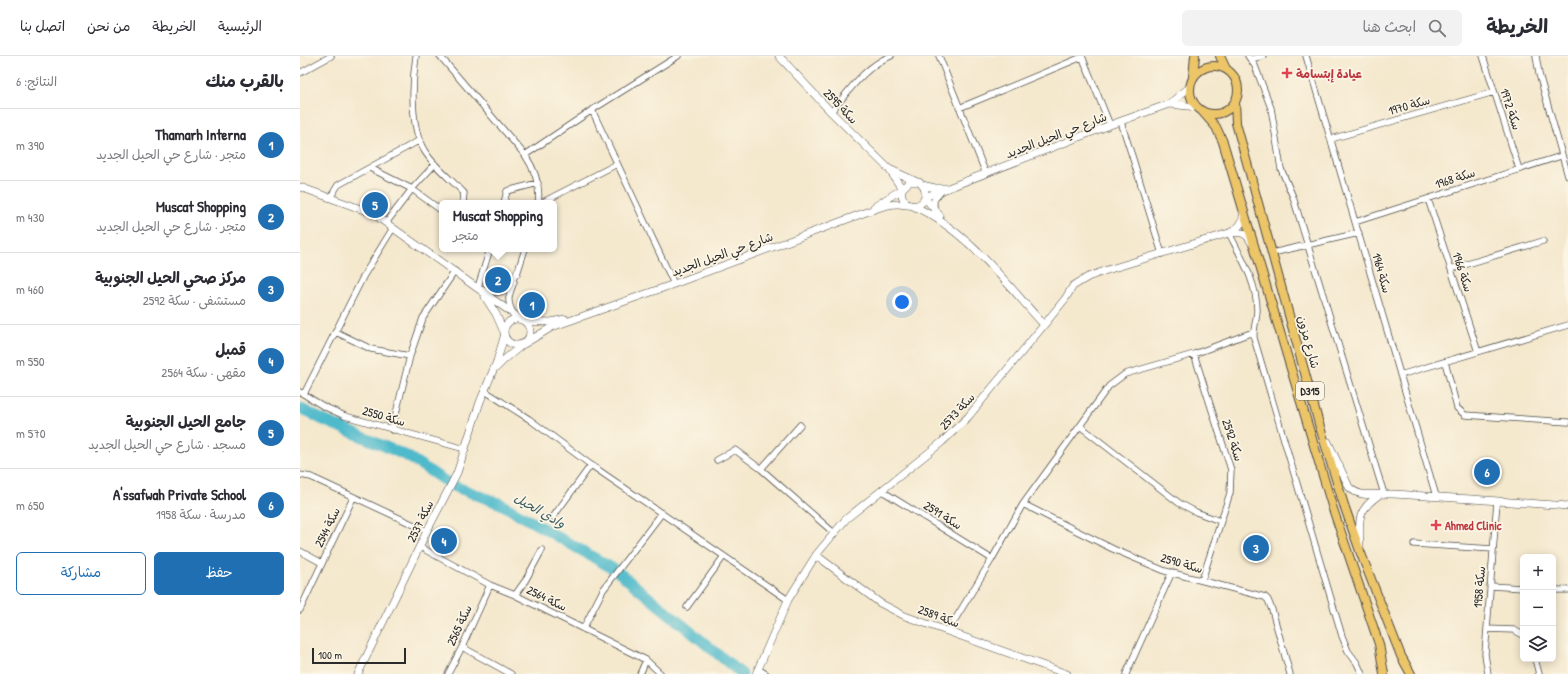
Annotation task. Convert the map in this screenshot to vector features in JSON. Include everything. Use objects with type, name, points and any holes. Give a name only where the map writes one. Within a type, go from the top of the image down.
[{"type":"main road","points":[[1190,87],[1193,78],[1195,56]]},
{"type":"main road","name":"D315","points":[[1220,56],[1226,69],[1236,80],[1238,87],[1235,101]]},
{"type":"main road","points":[[1193,78],[1204,68],[1219,66],[1226,69]]},
{"type":"main road","name":"D315","points":[[1190,87],[1192,101],[1199,109]]},
{"type":"main road","points":[[1199,109],[1209,114],[1217,114],[1224,112],[1235,101]]},
{"type":"main road","name":"شارع مزون","points":[[1235,101],[1236,123],[1319,424],[1360,551],[1401,656],[1411,674]]},
{"type":"main road","name":"شارع مزون","points":[[1199,109],[1216,127],[1223,142],[1333,509],[1379,644],[1384,674]]},
{"type":"street","points":[[300,73],[331,56]]},
{"type":"street","points":[[416,56],[413,105],[414,124],[423,150],[464,192],[463,200]]},
{"type":"street","points":[[440,56],[525,155],[533,167],[538,183],[540,193],[539,200]]},
{"type":"street","name":"سكة 2595","points":[[779,56],[831,112],[889,169],[902,189]]},
{"type":"street","points":[[831,112],[871,67],[881,60],[891,56]]},
{"type":"street","points":[[939,56],[986,174]]},
{"type":"street","points":[[960,108],[1082,56],[1110,125]]},
{"type":"street","points":[[1262,56],[1249,57],[1259,75],[1271,108],[1281,169],[1293,197],[1308,245],[1382,494]]},
{"type":"street","name":"سكة 1964","points":[[1306,56],[1436,496]]},
{"type":"street","name":"سكة 1972","points":[[1483,56],[1519,169]]},
{"type":"street","points":[[1536,56],[1539,74],[1561,156],[1568,176]]},
{"type":"street","points":[[525,155],[675,57]]},
{"type":"street","name":"شارع حي الحيل الجديد","points":[[925,198],[1110,125],[1169,104],[1190,87]]},
{"type":"street","name":"سكة 1970","points":[[1331,139],[1494,92]]},
{"type":"street","name":"شارع حي الحيل الجديد","points":[[1169,104],[1199,109]]},
{"type":"street","points":[[592,110],[674,284]]},
{"type":"street","points":[[1121,122],[1134,159],[1162,254]]},
{"type":"street","points":[[330,198],[338,185],[420,140]]},
{"type":"street","name":"سكة 1968","points":[[1355,222],[1561,156]]},
{"type":"street","points":[[386,223],[412,189],[435,164]]},
{"type":"street","points":[[547,200],[617,164]]},
{"type":"street","points":[[370,168],[412,189],[439,209]]},
{"type":"street","name":"سكة 2595","points":[[889,169],[919,183]]},
{"type":"street","points":[[890,196],[895,189],[896,180]]},
{"type":"street","points":[[505,200],[507,191],[538,183]]},
{"type":"street","points":[[911,205],[920,204],[925,198],[926,192],[919,183],[906,184],[902,189],[902,197],[906,203],[932,214],[945,223],[980,254],[1044,325]]},
{"type":"street","name":"شارع حي الحيل الجديد","points":[[919,183],[940,188],[951,188]]},
{"type":"street","points":[[300,187],[372,213],[478,287],[491,299],[523,320],[529,327],[530,334],[527,341],[505,359],[492,374]]},
{"type":"street","name":"شارع حي الحيل الجديد","points":[[869,211],[902,189]]},
{"type":"street","points":[[934,209],[934,200],[940,193]]},
{"type":"street","points":[[925,198],[945,223]]},
{"type":"street","name":"سكة 1966","points":[[1428,199],[1478,352]]},
{"type":"street","name":"شارع حي الحيل الجديد","points":[[583,316],[674,284],[869,211],[895,204],[911,205]]},
{"type":"street","points":[[1229,234],[1244,220],[1242,205]]},
{"type":"street","points":[[302,393],[336,332],[364,275],[393,228]]},
{"type":"street","points":[[1229,234],[1241,232],[1248,236],[1257,256]]},
{"type":"street","points":[[1272,253],[1358,233]]},
{"type":"street","points":[[1229,234],[1244,264],[1254,292],[1257,310],[1253,332],[1342,636],[1348,651],[1357,663],[1362,674]]},
{"type":"street","name":"سكة 2573","points":[[757,671],[788,600],[816,555],[834,533],[846,520],[942,442],[968,417],[1065,299],[1073,286],[1088,277],[1229,234]]},
{"type":"street","points":[[1451,269],[1543,241]]},
{"type":"street","points":[[478,287],[489,252]]},
{"type":"street","points":[[514,315],[508,300],[524,252]]},
{"type":"street","points":[[478,287],[493,292],[501,291],[511,284],[518,270]]},
{"type":"street","points":[[392,430],[410,356],[423,318],[454,271]]},
{"type":"street","points":[[478,287],[492,306],[508,343],[512,345],[523,344],[552,327],[583,316]]},
{"type":"street","points":[[504,333],[507,322],[514,319],[551,322],[583,316]]},
{"type":"street","points":[[1400,375],[1567,325],[1568,332]]},
{"type":"street","points":[[336,332],[371,348],[410,356]]},
{"type":"street","points":[[948,631],[992,559],[1023,504],[1109,386],[1125,374],[1194,354],[1253,332]]},
{"type":"street","name":"سكة 2537","points":[[358,674],[457,472],[485,391],[500,354],[504,333]]},
{"type":"street","name":"سكة 2592","points":[[1194,354],[1231,470],[1230,493],[1202,580]]},
{"type":"street","points":[[1445,362],[1457,408],[1465,415],[1568,422]]},
{"type":"street","points":[[485,391],[529,419],[591,465],[788,600]]},
{"type":"street","name":"سكة 2550","points":[[302,393],[345,416],[466,449]]},
{"type":"street","points":[[1319,424],[1348,487],[1353,492],[1360,494],[1436,496],[1568,506]]},
{"type":"street","points":[[761,469],[800,425]]},
{"type":"street","points":[[1080,426],[1179,503],[1196,512],[1220,521]]},
{"type":"street","points":[[717,460],[735,450],[761,469],[834,533]]},
{"type":"street","points":[[553,517],[591,465]]},
{"type":"street","points":[[300,475],[311,477],[353,498],[427,531]]},
{"type":"street","name":"سكة 2591","points":[[882,491],[992,559]]},
{"type":"street","points":[[1360,551],[1360,519],[1363,510],[1369,502],[1382,494]]},
{"type":"street","name":"سكة 2544","points":[[300,610],[302,600],[322,563],[353,498]]},
{"type":"street","name":"سكة 1958","points":[[1488,674],[1485,654],[1497,501]]},
{"type":"street","name":"سكة 2590","points":[[1023,504],[1113,549],[1172,572],[1260,596],[1268,600],[1290,674]]},
{"type":"street","points":[[583,629],[603,590],[662,513]]},
{"type":"street","points":[[1414,544],[1493,549]]},
{"type":"street","name":"سكة 2564","points":[[420,547],[490,586],[515,595],[646,660],[661,674]]},
{"type":"street","points":[[515,595],[542,550]]},
{"type":"street","points":[[300,551],[322,563]]},
{"type":"street","name":"سكة 2589","points":[[816,555],[880,603],[905,616],[1067,674]]},
{"type":"street","points":[[688,607],[724,556]]},
{"type":"street","points":[[1126,674],[1172,572]]},
{"type":"street","name":"سكة 2565","points":[[448,674],[490,586]]},
{"type":"street","points":[[1490,586],[1520,588]]},
{"type":"street","points":[[1556,590],[1568,590]]},
{"type":"street","points":[[1487,629],[1514,630],[1520,633]]},
{"type":"street","points":[[462,647],[511,674]]},
{"type":"street","points":[[640,674],[646,660]]},
{"type":"street","points":[[1536,662],[1539,674]]},
{"type":"street","points":[[757,671],[766,674]]},
{"type":"waterway","name":"وادي الحيل","points":[[300,408],[321,419],[407,456],[451,485],[501,504],[617,571],[742,674]]},
{"type":"place","name":"عيادة إبتسامة","points":[[1287,73]]},
{"type":"place","name":"جامع الحيل الجنوبية","points":[[375,205]]},
{"type":"place","name":"Muscat Shopping","points":[[498,280]]},
{"type":"place","name":"Thamarh Interna","points":[[532,305]]},
{"type":"place","name":"A'ssafwah Private School","points":[[1487,472]]},
{"type":"place","name":"Ahmed Clinic","points":[[1436,525]]},
{"type":"place","name":"قمبل","points":[[444,541]]},
{"type":"place","name":"مركز صحي الحيل الجنوبية","points":[[1256,548]]}]
